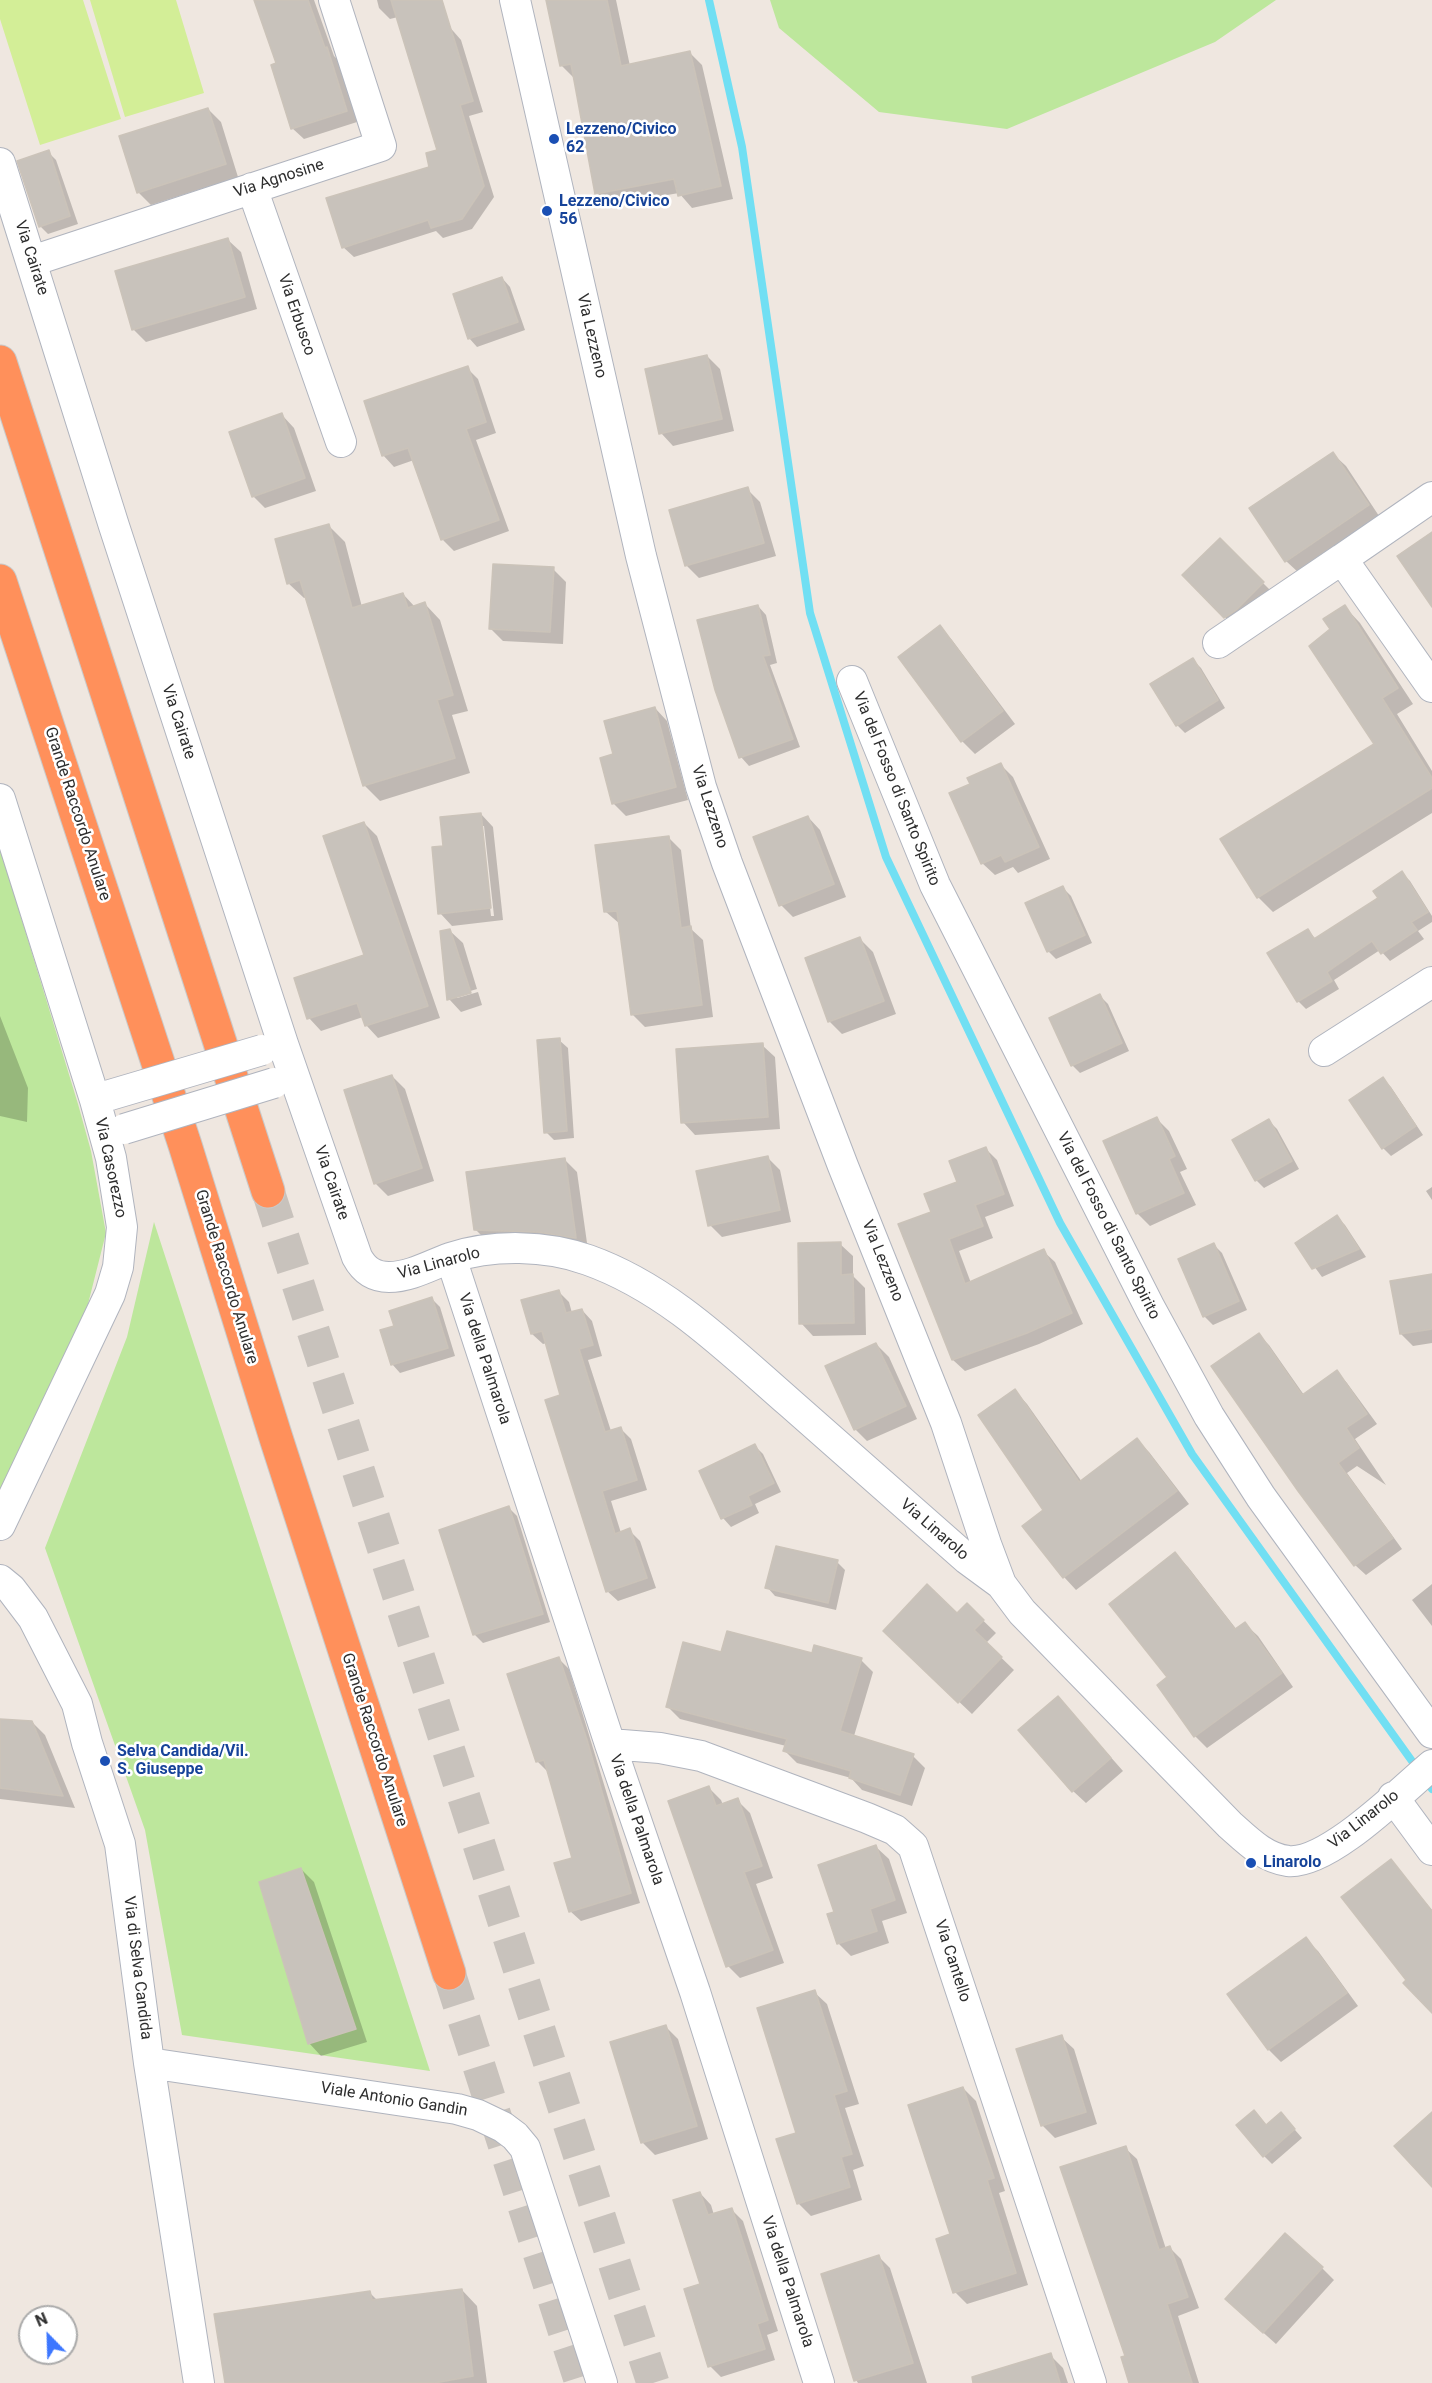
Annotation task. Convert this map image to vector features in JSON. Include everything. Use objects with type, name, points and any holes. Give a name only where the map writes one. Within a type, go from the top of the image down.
[{"type":"highway","points":[[0,362],[268,1191]]},
{"type":"highway","name":"Grande Raccordo Anulare","points":[[0,581],[185,1145],[280,1449],[449,1973]]},
{"type":"street","name":"Via Agnosine","points":[[32,261],[381,146],[334,0]]},
{"type":"street","name":"Via Lezzeno","points":[[515,0],[641,556],[701,788],[835,1145],[946,1423],[1001,1584]]},
{"type":"street","name":"Via Cairate","points":[[0,163],[114,526],[272,1047],[357,1257],[371,1273]]},
{"type":"street","name":"Via Erbusco","points":[[252,188],[341,442]]},
{"type":"street","points":[[1218,643],[1432,497]]},
{"type":"street","points":[[1342,559],[1432,687]]},
{"type":"street","name":"Via del Fosso di Santo Spirito","points":[[852,681],[935,885],[1150,1308],[1209,1416],[1261,1497],[1432,1733]]},
{"type":"street","name":"Via Casorezzo","points":[[0,799],[114,1132],[122,1227],[116,1277],[102,1312],[0,1525]]},
{"type":"street","points":[[1324,1051],[1432,982]]},
{"type":"street","points":[[103,1098],[272,1047]]},
{"type":"street","points":[[114,1132],[284,1080]]},
{"type":"street","name":"Via Linarolo","points":[[371,1273],[385,1277],[400,1276],[469,1253],[503,1249],[559,1253],[605,1266],[658,1294],[726,1347],[967,1559],[1001,1584],[1030,1620],[1230,1825],[1259,1850],[1270,1856],[1289,1861],[1316,1856],[1353,1831],[1432,1765]]},
{"type":"street","name":"Via della Palmarola","points":[[451,1258],[610,1744],[694,1992],[819,2383]]},
{"type":"street","name":"Via di Selva Candida","points":[[0,1580],[11,1589],[33,1618],[77,1704],[87,1743],[120,1844],[149,2063],[199,2383]]},
{"type":"street","name":"Via Cantello","points":[[610,1744],[660,1748],[701,1756],[867,1818],[895,1830],[913,1846],[1091,2383]]},
{"type":"street","points":[[1394,1797],[1432,1850]]},
{"type":"street","name":"Viale Antonio Gandin","points":[[149,2063],[426,2103],[478,2115],[511,2132],[525,2148],[602,2383]]},
{"type":"green space","points":[[0,0],[83,0],[121,119],[40,145],[0,19]]},
{"type":"green space","points":[[90,0],[176,0],[204,93],[125,117]]},
{"type":"green space","points":[[770,0],[1276,0],[1215,42],[1007,129],[879,112],[779,28]]},
{"type":"green space","points":[[0,848],[91,1151],[106,1233],[87,1308],[0,1502]]},
{"type":"green space","points":[[154,1222],[430,2071],[182,2035],[145,1830],[45,1548],[127,1337]]},
{"type":"building","points":[[254,0],[308,0],[325,48],[327,47],[347,111],[291,129],[271,65],[276,63]]},
{"type":"building","points":[[391,0],[442,0],[473,101],[460,105],[484,186],[462,219],[431,228],[428,220],[342,248],[326,198],[429,167],[426,153],[437,150]]},
{"type":"building","points":[[546,0],[607,0],[621,66],[690,51],[721,186],[678,196],[674,179],[595,194],[571,64],[560,66]]},
{"type":"building","points":[[208,108],[226,164],[137,193],[119,136]]},
{"type":"building","points":[[49,150],[70,216],[39,227],[17,161]]},
{"type":"building","points":[[228,238],[245,297],[132,330],[115,271]]},
{"type":"building","points":[[502,277],[518,322],[468,339],[453,294]]},
{"type":"building","points":[[707,355],[722,419],[659,434],[645,369]]},
{"type":"building","points":[[468,366],[486,422],[466,429],[499,520],[441,540],[408,448],[382,456],[364,401]]},
{"type":"building","points":[[282,413],[305,478],[252,497],[229,432]]},
{"type":"building","points":[[1333,452],[1369,505],[1285,562],[1249,508]]},
{"type":"building","points":[[748,487],[764,543],[685,566],[669,510]]},
{"type":"building","points":[[329,524],[352,608],[403,593],[408,608],[425,602],[453,695],[437,700],[455,758],[363,786],[300,580],[287,584],[275,539]]},
{"type":"building","points":[[1432,532],[1432,607],[1397,556]]},
{"type":"building","points":[[1220,538],[1264,582],[1236,610],[1224,618],[1182,575]]},
{"type":"building","points":[[493,564],[554,567],[550,632],[489,629]]},
{"type":"building","points":[[758,605],[770,655],[763,656],[793,739],[739,758],[715,690],[697,620]]},
{"type":"building","points":[[1345,605],[1398,688],[1382,698],[1432,778],[1432,788],[1257,898],[1220,839],[1374,744],[1309,646],[1330,629],[1323,619]]},
{"type":"building","points":[[940,625],[1003,711],[961,742],[898,657]]},
{"type":"building","points":[[1193,658],[1218,700],[1176,726],[1150,684]]},
{"type":"building","points":[[655,707],[676,787],[612,804],[600,758],[613,754],[604,721]]},
{"type":"building","points":[[1001,763],[1039,847],[1005,862],[1001,855],[981,864],[949,793],[970,784],[967,778]]},
{"type":"building","points":[[481,813],[491,908],[438,914],[432,847],[443,846],[440,817]]},
{"type":"building","points":[[808,816],[834,884],[779,906],[753,837]]},
{"type":"building","points":[[364,822],[428,1006],[365,1026],[357,1003],[307,1019],[294,978],[364,955],[323,836]]},
{"type":"building","points":[[669,836],[681,928],[691,926],[702,1005],[631,1015],[617,911],[604,912],[595,845]]},
{"type":"building","points":[[1402,871],[1428,912],[1411,922],[1417,930],[1381,954],[1372,941],[1327,972],[1332,981],[1297,1002],[1267,953],[1308,929],[1314,939],[1378,898],[1373,891]]},
{"type":"building","points":[[1063,886],[1085,935],[1047,952],[1025,903]]},
{"type":"building","points":[[450,929],[471,993],[447,1000],[440,931]]},
{"type":"building","points":[[860,937],[884,1001],[828,1022],[805,958]]},
{"type":"building","points":[[1100,994],[1122,1043],[1071,1066],[1049,1018]]},
{"type":"building","points":[[560,1038],[567,1131],[544,1133],[537,1040]]},
{"type":"building","points":[[763,1043],[768,1117],[681,1123],[676,1049]]},
{"type":"building","points":[[392,1075],[422,1168],[374,1184],[344,1090]]},
{"type":"building","points":[[1383,1077],[1416,1126],[1382,1149],[1349,1100]]},
{"type":"building","points":[[1157,1117],[1175,1156],[1169,1159],[1184,1193],[1136,1214],[1103,1141]]},
{"type":"building","points":[[1269,1119],[1292,1161],[1255,1181],[1232,1140]]},
{"type":"building","points":[[986,1147],[1004,1194],[975,1205],[983,1226],[949,1239],[965,1284],[1044,1249],[1072,1313],[1027,1333],[952,1360],[898,1224],[931,1212],[924,1194],[957,1182],[949,1161]]},
{"type":"building","points":[[768,1156],[780,1210],[708,1226],[696,1171]]},
{"type":"building","points":[[565,1158],[576,1238],[538,1232],[474,1230],[466,1172]]},
{"type":"building","points":[[1337,1215],[1359,1249],[1312,1269],[1295,1243]]},
{"type":"building","points":[[841,1242],[841,1275],[853,1274],[854,1323],[799,1324],[798,1243]]},
{"type":"building","points":[[1214,1243],[1239,1301],[1203,1317],[1178,1259]]},
{"type":"building","points":[[1432,1274],[1432,1329],[1400,1334],[1390,1281]]},
{"type":"building","points":[[559,1290],[566,1313],[582,1309],[593,1345],[579,1349],[605,1432],[621,1427],[637,1480],[602,1491],[615,1534],[630,1528],[647,1578],[606,1592],[545,1400],[560,1395],[542,1331],[531,1334],[521,1300]]},
{"type":"building","points":[[432,1297],[448,1348],[391,1365],[380,1330],[394,1326],[389,1311]]},
{"type":"building","points":[[1259,1333],[1302,1395],[1337,1370],[1367,1414],[1346,1428],[1359,1448],[1338,1463],[1393,1538],[1354,1566],[1298,1491],[1211,1366]]},
{"type":"building","points":[[876,1343],[906,1406],[854,1430],[825,1366]]},
{"type":"building","points":[[1015,1389],[1079,1482],[1137,1438],[1177,1491],[1063,1578],[1022,1526],[1043,1510],[978,1415]]},
{"type":"building","points":[[755,1444],[774,1483],[748,1496],[752,1505],[721,1519],[699,1471]]},
{"type":"building","points":[[509,1506],[543,1614],[473,1635],[439,1530]]},
{"type":"building","points":[[776,1546],[838,1560],[828,1603],[765,1588]]},
{"type":"building","points":[[1175,1552],[1235,1629],[1245,1622],[1282,1673],[1194,1737],[1157,1685],[1167,1677],[1109,1604]]},
{"type":"building","points":[[927,1584],[957,1613],[967,1603],[984,1620],[974,1630],[1002,1657],[958,1703],[883,1631]]},
{"type":"building","points":[[727,1631],[812,1653],[814,1645],[862,1658],[840,1731],[914,1754],[900,1795],[849,1778],[851,1771],[783,1751],[787,1739],[666,1707],[683,1642],[721,1652]]},
{"type":"building","points":[[559,1657],[587,1740],[631,1893],[569,1912],[554,1863],[572,1858],[544,1760],[536,1762],[507,1674]]},
{"type":"building","points":[[1058,1696],[1111,1758],[1072,1792],[1018,1730]]},
{"type":"building","points":[[0,1719],[32,1721],[63,1796],[0,1788]]},
{"type":"building","points":[[709,1786],[716,1806],[738,1798],[762,1866],[744,1872],[773,1950],[726,1967],[668,1801]]},
{"type":"building","points":[[876,1845],[895,1900],[870,1909],[877,1931],[837,1944],[827,1914],[834,1912],[818,1865]]},
{"type":"building","points":[[1391,1859],[1432,1911],[1432,2013],[1403,1983],[1406,1980],[1341,1897]]},
{"type":"building","points":[[301,1868],[356,2029],[308,2044],[259,1882]]},
{"type":"building","points":[[1306,1937],[1347,1993],[1268,2050],[1227,1994]]},
{"type":"building","points":[[815,1990],[847,2091],[834,2095],[852,2154],[841,2157],[850,2187],[797,2204],[776,2139],[796,2133],[757,2008]]},
{"type":"building","points":[[666,2025],[697,2126],[641,2143],[610,2042]]},
{"type":"building","points":[[1062,2035],[1086,2112],[1041,2126],[1016,2049]]},
{"type":"building","points":[[963,2087],[994,2178],[987,2180],[1016,2273],[953,2293],[936,2239],[950,2234],[908,2105]]},
{"type":"building","points":[[1254,2110],[1266,2125],[1281,2112],[1295,2129],[1263,2157],[1236,2125]]},
{"type":"building","points":[[1432,2112],[1432,2187],[1394,2146]]},
{"type":"building","points":[[1126,2146],[1159,2250],[1170,2246],[1188,2297],[1167,2304],[1192,2383],[1129,2383],[1121,2357],[1125,2356],[1060,2167]]},
{"type":"building","points":[[700,2192],[708,2215],[732,2208],[768,2320],[757,2324],[765,2349],[708,2367],[684,2289],[700,2284],[673,2200]]},
{"type":"building","points":[[1285,2233],[1323,2267],[1263,2333],[1225,2299]]},
{"type":"building","points":[[879,2255],[913,2363],[854,2381],[821,2274]]},
{"type":"building","points":[[462,2289],[473,2376],[434,2383],[225,2383],[214,2314],[370,2291],[372,2300]]},
{"type":"building","points":[[1051,2353],[1060,2383],[973,2383],[972,2377]]},
{"type":"waterway","points":[[709,0],[742,147],[810,613],[886,857],[1060,1223],[1192,1454],[1432,1789]]},
{"type":"tunnel","points":[[268,1191],[653,2383]]},
{"type":"tunnel","points":[[449,1973],[581,2383]]},
{"type":"place","name":"Lezzeno/Civico 62","points":[[554,139]]},
{"type":"place","name":"Lezzeno/Civico 56","points":[[547,211]]},
{"type":"place","name":"Selva Candida/Vil. S. Giuseppe","points":[[105,1761]]},
{"type":"place","name":"Linarolo","points":[[1251,1863]]}]
